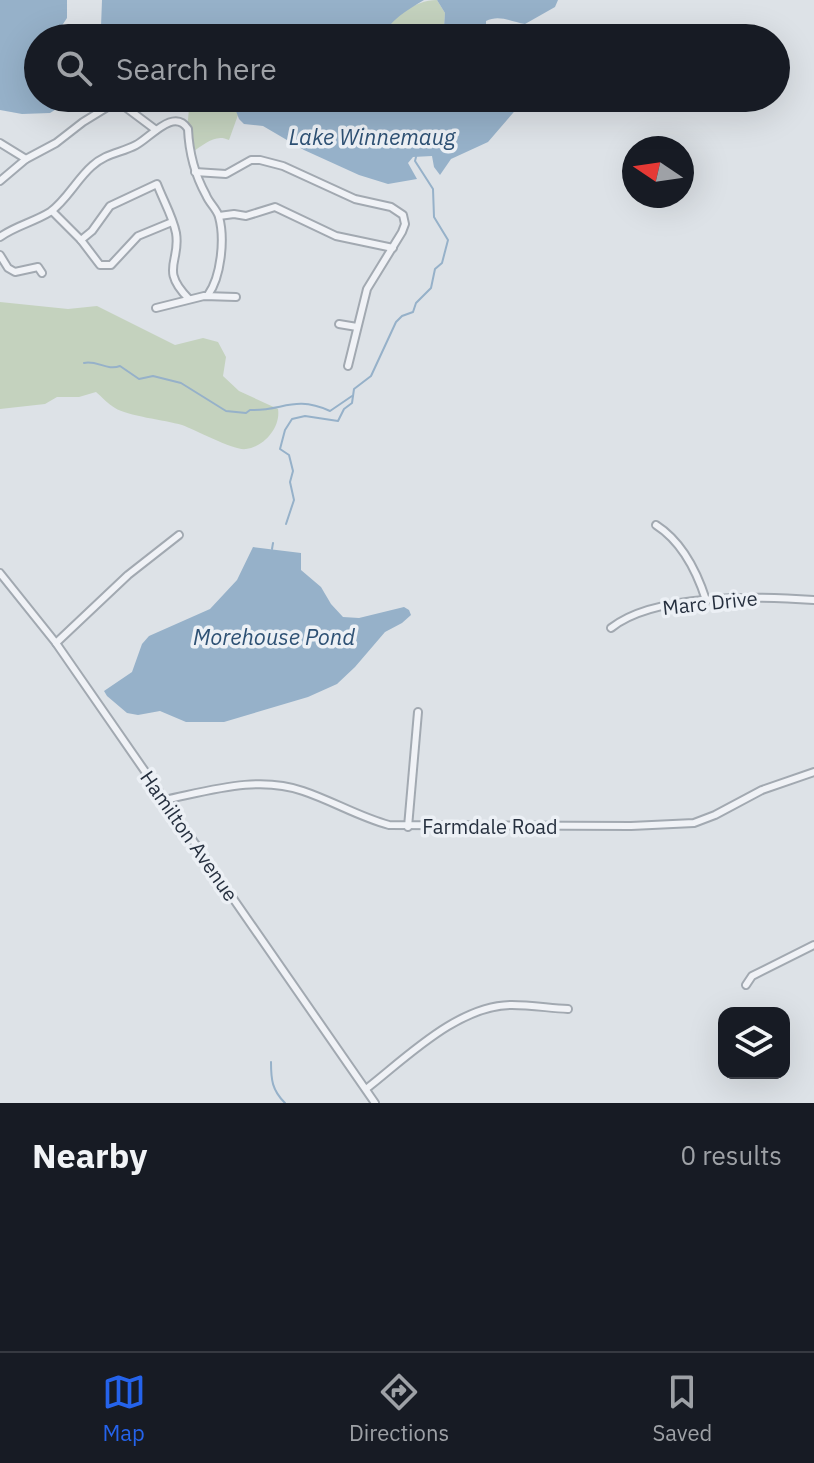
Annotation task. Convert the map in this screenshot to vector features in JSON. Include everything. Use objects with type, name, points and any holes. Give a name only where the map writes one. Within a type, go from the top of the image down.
[{"type":"street","points":[[0,181],[26,159],[101,112]]},
{"type":"street","points":[[132,112],[156,130]]},
{"type":"street","points":[[0,226],[3,235],[52,211],[105,155],[137,145],[169,122],[178,121],[184,124],[195,172],[219,216],[220,272],[208,295]]},
{"type":"street","points":[[0,143],[26,159]]},
{"type":"street","points":[[195,172],[226,174],[251,160],[260,160],[283,166],[355,199],[391,207],[403,215],[405,224],[367,289],[348,366]]},
{"type":"street","points":[[81,240],[92,231],[110,206],[157,184],[172,222],[176,243],[171,267],[181,291],[189,299]]},
{"type":"street","points":[[219,216],[246,216],[275,207],[336,236],[393,248]]},
{"type":"street","points":[[52,211],[81,240],[100,265],[106,267],[138,236],[172,222]]},
{"type":"street","points":[[0,255],[8,268],[15,272],[38,267],[42,273]]},
{"type":"street","points":[[156,308],[208,295],[236,297]]},
{"type":"street","points":[[339,324],[357,327]]},
{"type":"street","points":[[656,525],[668,533],[691,566],[706,600]]},
{"type":"street","points":[[56,643],[128,575],[179,535]]},
{"type":"street","name":"Hamilton Avenue","points":[[0,573],[56,643],[375,1103]]},
{"type":"street","name":"Marc Drive","points":[[611,628],[625,617],[706,600],[757,596],[814,600]]},
{"type":"street","points":[[408,827],[418,712]]},
{"type":"street","name":"Farmdale Road","points":[[164,800],[258,784],[300,789],[370,820],[408,827],[632,826],[694,823],[762,790],[814,772]]},
{"type":"street","points":[[746,985],[752,976],[814,945]]},
{"type":"street","points":[[366,1089],[441,1030],[470,1014],[510,1005],[568,1009]]},
{"type":"green space","points":[[437,0],[445,13],[444,24],[391,24],[412,7]]},
{"type":"green space","points":[[189,112],[237,112],[229,140],[214,139],[192,152],[186,141]]},
{"type":"green space","points":[[0,302],[68,309],[97,306],[175,345],[203,338],[218,342],[226,357],[223,376],[239,391],[278,409],[277,423],[265,440],[253,447],[240,449],[182,425],[121,411],[96,392],[79,397],[57,397],[45,404],[0,409]]},
{"type":"water","points":[[0,0],[67,0],[67,18],[63,24],[24,24],[24,112],[52,112],[22,114],[0,110]]},
{"type":"water","points":[[102,0],[424,0],[392,24],[101,24]]},
{"type":"water","points":[[437,0],[558,0],[555,7],[525,24],[501,18],[486,21],[486,24],[444,24],[445,13]]},
{"type":"water","name":"Lake Winnemaug","points":[[236,112],[514,112],[488,142],[451,159],[440,175],[434,167],[432,156],[413,157],[408,163],[417,179],[388,184],[359,175],[304,150],[263,126],[244,124]]},
{"type":"water","name":"Morehouse Pond","points":[[253,547],[301,553],[301,570],[321,587],[343,617],[359,618],[404,607],[411,615],[385,632],[337,684],[308,697],[224,722],[186,722],[160,711],[138,715],[127,713],[107,696],[104,691],[132,672],[142,644],[149,636],[210,609],[237,580]]},
{"type":"waterway","points":[[286,524],[294,500],[289,455],[280,449],[285,430],[292,419],[305,416],[338,421],[344,409],[352,403],[354,389],[371,376],[396,322],[413,312],[416,303],[431,288],[435,269],[442,263],[448,240],[434,217],[433,189],[415,161],[416,157]]},
{"type":"waterway","points":[[84,363],[120,366],[139,379],[153,376],[181,383],[226,411],[246,413],[298,404],[330,411],[352,396]]},
{"type":"waterway","points":[[272,549],[273,543]]},
{"type":"waterway","points":[[271,1062],[273,1084],[285,1103]]}]
